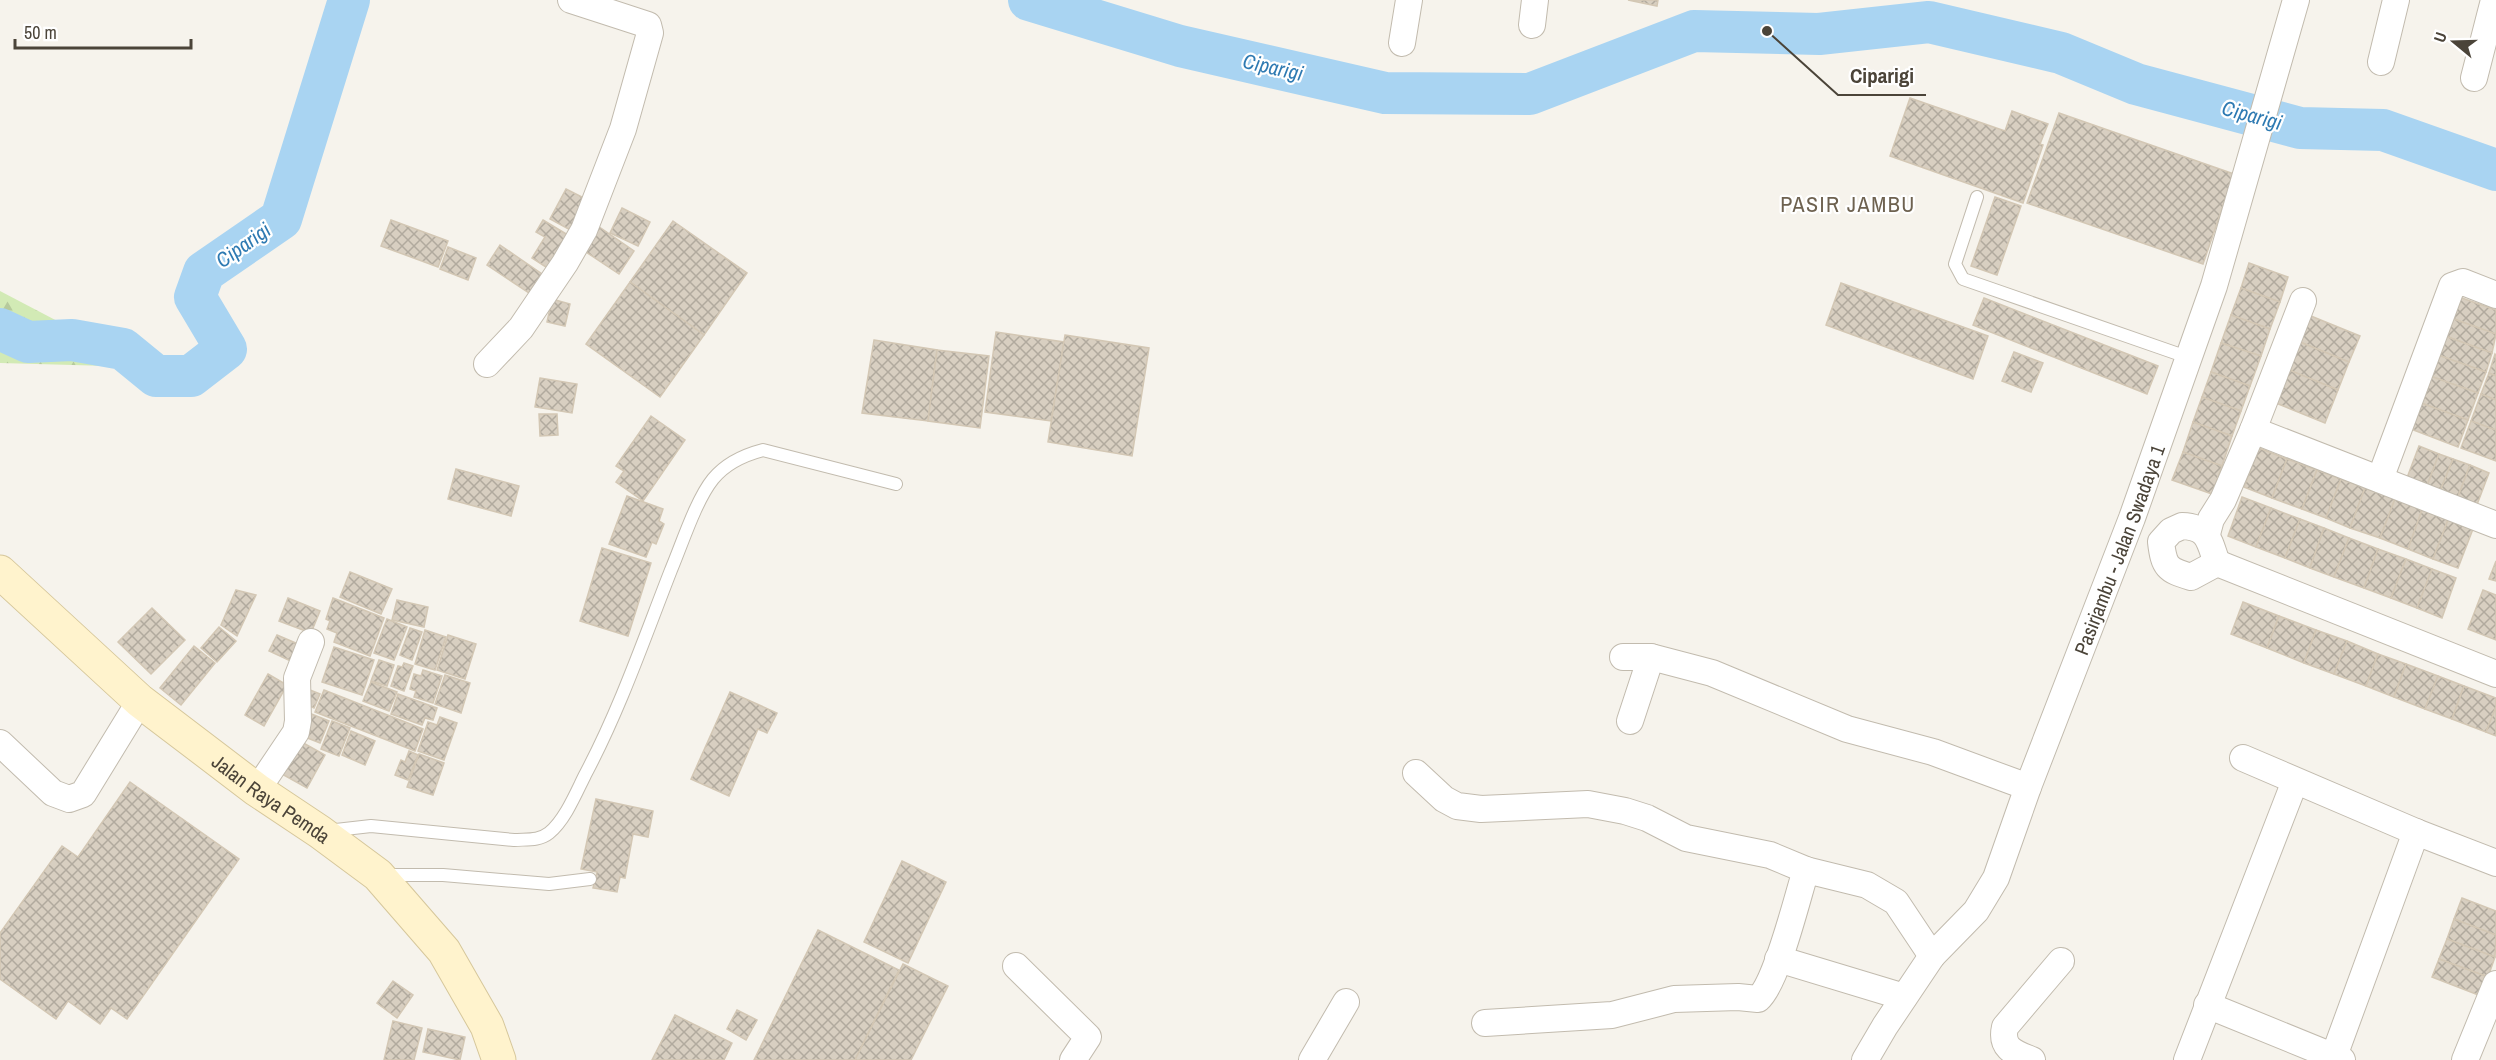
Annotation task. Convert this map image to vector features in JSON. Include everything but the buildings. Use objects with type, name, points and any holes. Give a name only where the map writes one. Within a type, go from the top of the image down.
[{"type":"main road","name":"Jalan Raya Pemda","points":[[0,572],[140,701],[257,790],[320,832],[378,875],[444,951],[488,1026],[499,1060]]},
{"type":"street","points":[[487,364],[521,328],[565,263],[584,230],[623,129],[650,33],[648,25],[571,0]]},
{"type":"street","points":[[1402,43],[1409,0]]},
{"type":"street","name":"Pasirjambu - Jalan Swadaya 1","points":[[1865,1060],[1932,956],[1976,912],[1996,878],[2028,787],[2132,518],[2214,286],[2296,0]]},
{"type":"street","points":[[2381,62],[2396,0]]},
{"type":"street","points":[[2474,78],[2494,0]]},
{"type":"street","points":[[2380,479],[2452,286],[2463,282],[2496,295]]},
{"type":"street","points":[[2303,301],[2253,430],[2223,500],[2211,519],[2207,534],[2217,563],[2496,674]]},
{"type":"street","points":[[2253,430],[2496,525]]},
{"type":"street","points":[[2207,534],[2190,526],[2182,526],[2171,531],[2161,542],[2164,562],[2174,572],[2191,577],[2217,563]]},
{"type":"street","points":[[257,790],[296,732],[297,678],[311,642]]},
{"type":"street","points":[[1623,657],[1651,657],[1712,673],[1847,729],[1933,752],[2028,787]]},
{"type":"street","points":[[1630,721],[1651,657]]},
{"type":"street","points":[[0,743],[53,793],[69,800],[83,794],[140,701]]},
{"type":"street","points":[[2243,758],[2416,832],[2496,863]]},
{"type":"street","points":[[1416,773],[1444,799],[1457,806],[1481,809],[1588,804],[1647,818],[1686,838],[1770,855],[1806,870],[1867,885],[1896,902],[1932,956]]},
{"type":"street","points":[[2187,1060],[2295,781]]},
{"type":"street","points":[[2207,1005],[2338,1058],[2416,832]]},
{"type":"street","points":[[1485,1023],[1611,1015],[1674,999],[1738,997],[1754,1000],[1764,992],[1778,959],[1806,870]]},
{"type":"street","points":[[1778,959],[1904,997]]},
{"type":"street","points":[[2032,1060],[2009,1050],[2004,1037],[2006,1027],[2061,961]]},
{"type":"street","points":[[1016,966],[1088,1038],[1073,1060]]},
{"type":"street","points":[[2465,1060],[2496,984]]},
{"type":"street","points":[[1312,1060],[1346,1002]]},
{"type":"lane","points":[[1977,197],[1955,264],[1964,279],[2187,357]]},
{"type":"lane","points":[[320,832],[371,826],[514,840],[536,839],[549,833],[561,818],[598,750],[638,659],[696,510],[712,479],[730,463],[745,454],[763,450],[896,484]]},
{"type":"lane","points":[[378,875],[444,875],[549,884],[590,879]]},
{"type":"green space","points":[[0,291],[145,367],[0,363]]},
{"type":"waterway","name":"Ciparigi","points":[[0,329],[28,342],[72,340],[123,349],[156,376],[191,376],[226,349],[195,297],[204,272],[281,219],[349,0]]},
{"type":"waterway","name":"Ciparigi","points":[[1029,0],[1180,46],[1385,93],[1530,94],[1694,31],[1819,34],[1929,22],[2061,53],[2136,84],[2300,128],[2383,130],[2496,170]]},
{"type":"place","name":"Ciparigi","points":[[1767,31]]},
{"type":"district","name":"PASIR JAMBU","points":[[1848,204]]}]
